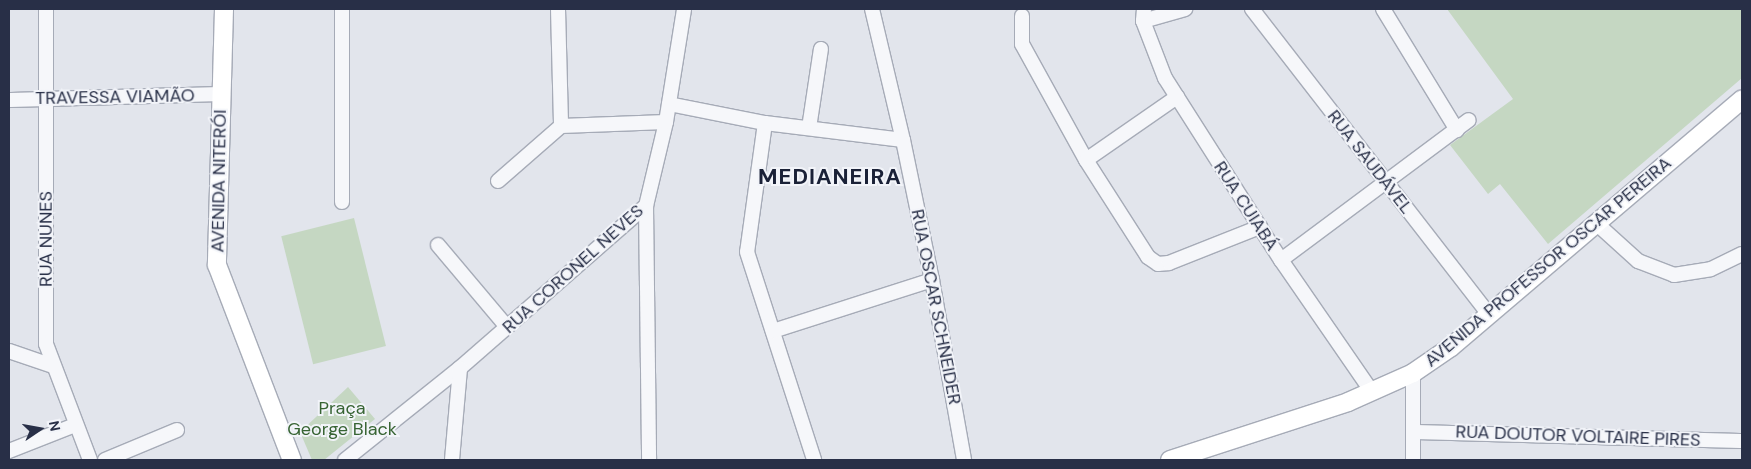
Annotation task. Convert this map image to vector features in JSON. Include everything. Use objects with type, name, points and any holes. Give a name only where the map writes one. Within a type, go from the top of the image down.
[{"type":"main road","name":"AVENIDA NITERÓI","points":[[224,9],[218,265],[292,460]]},
{"type":"main road","name":"AVENIDA PROFESSOR OSCAR PEREIRA","points":[[1170,460],[1187,458],[1372,392],[1413,373],[1451,347],[1742,99]]},
{"type":"street","name":"RUA NUNES","points":[[46,9],[46,344],[90,460]]},
{"type":"street","points":[[342,9],[342,202]]},
{"type":"street","points":[[558,9],[561,126]]},
{"type":"street","name":"RUA CORONEL NEVES","points":[[345,460],[460,368],[646,206],[666,122],[684,9]]},
{"type":"street","name":"RUA OSCAR SCHNEIDER","points":[[872,9],[903,140],[932,280],[964,460]]},
{"type":"street","points":[[1143,15],[1185,9]]},
{"type":"street","name":"RUA SAUDÁVEL","points":[[1252,9],[1488,314]]},
{"type":"street","points":[[1383,9],[1456,130]]},
{"type":"street","name":"RUA CUIABÁ","points":[[1143,15],[1165,78],[1281,260],[1372,392]]},
{"type":"street","points":[[1022,16],[1022,44],[1086,160],[1148,258],[1158,264],[1169,263],[1260,227]]},
{"type":"street","points":[[809,128],[822,49]]},
{"type":"street","name":"TRAVESSA VIAMÃO","points":[[9,100],[222,94]]},
{"type":"street","points":[[1086,160],[1177,97]]},
{"type":"street","points":[[669,104],[765,122],[903,140]]},
{"type":"street","points":[[1281,260],[1386,184],[1469,120]]},
{"type":"street","points":[[498,181],[561,126],[666,122]]},
{"type":"street","points":[[765,122],[747,252],[814,460]]},
{"type":"street","points":[[646,206],[650,460]]},
{"type":"street","points":[[1596,223],[1638,261],[1674,275],[1711,268],[1742,254]]},
{"type":"street","points":[[438,244],[507,327]]},
{"type":"street","points":[[773,331],[932,280]]},
{"type":"street","points":[[9,352],[53,366]]},
{"type":"street","points":[[452,460],[460,368]]},
{"type":"street","points":[[1413,373],[1413,460]]},
{"type":"street","points":[[9,451],[75,424]]},
{"type":"street","points":[[106,460],[177,430]]},
{"type":"street","name":"RUA DOUTOR VOLTAIRE PIRES","points":[[1414,432],[1742,440]]},
{"type":"green space","points":[[1447,9],[1742,9],[1742,78],[1548,244],[1500,184],[1488,194],[1450,145],[1513,99]]},
{"type":"green space","points":[[354,218],[386,346],[313,364],[281,236]]},
{"type":"green space","name":"Praça George Black","points":[[348,387],[375,419],[324,460],[312,460],[300,432]]},
{"type":"district","name":"MEDIANEIRA","points":[[830,177]]}]
